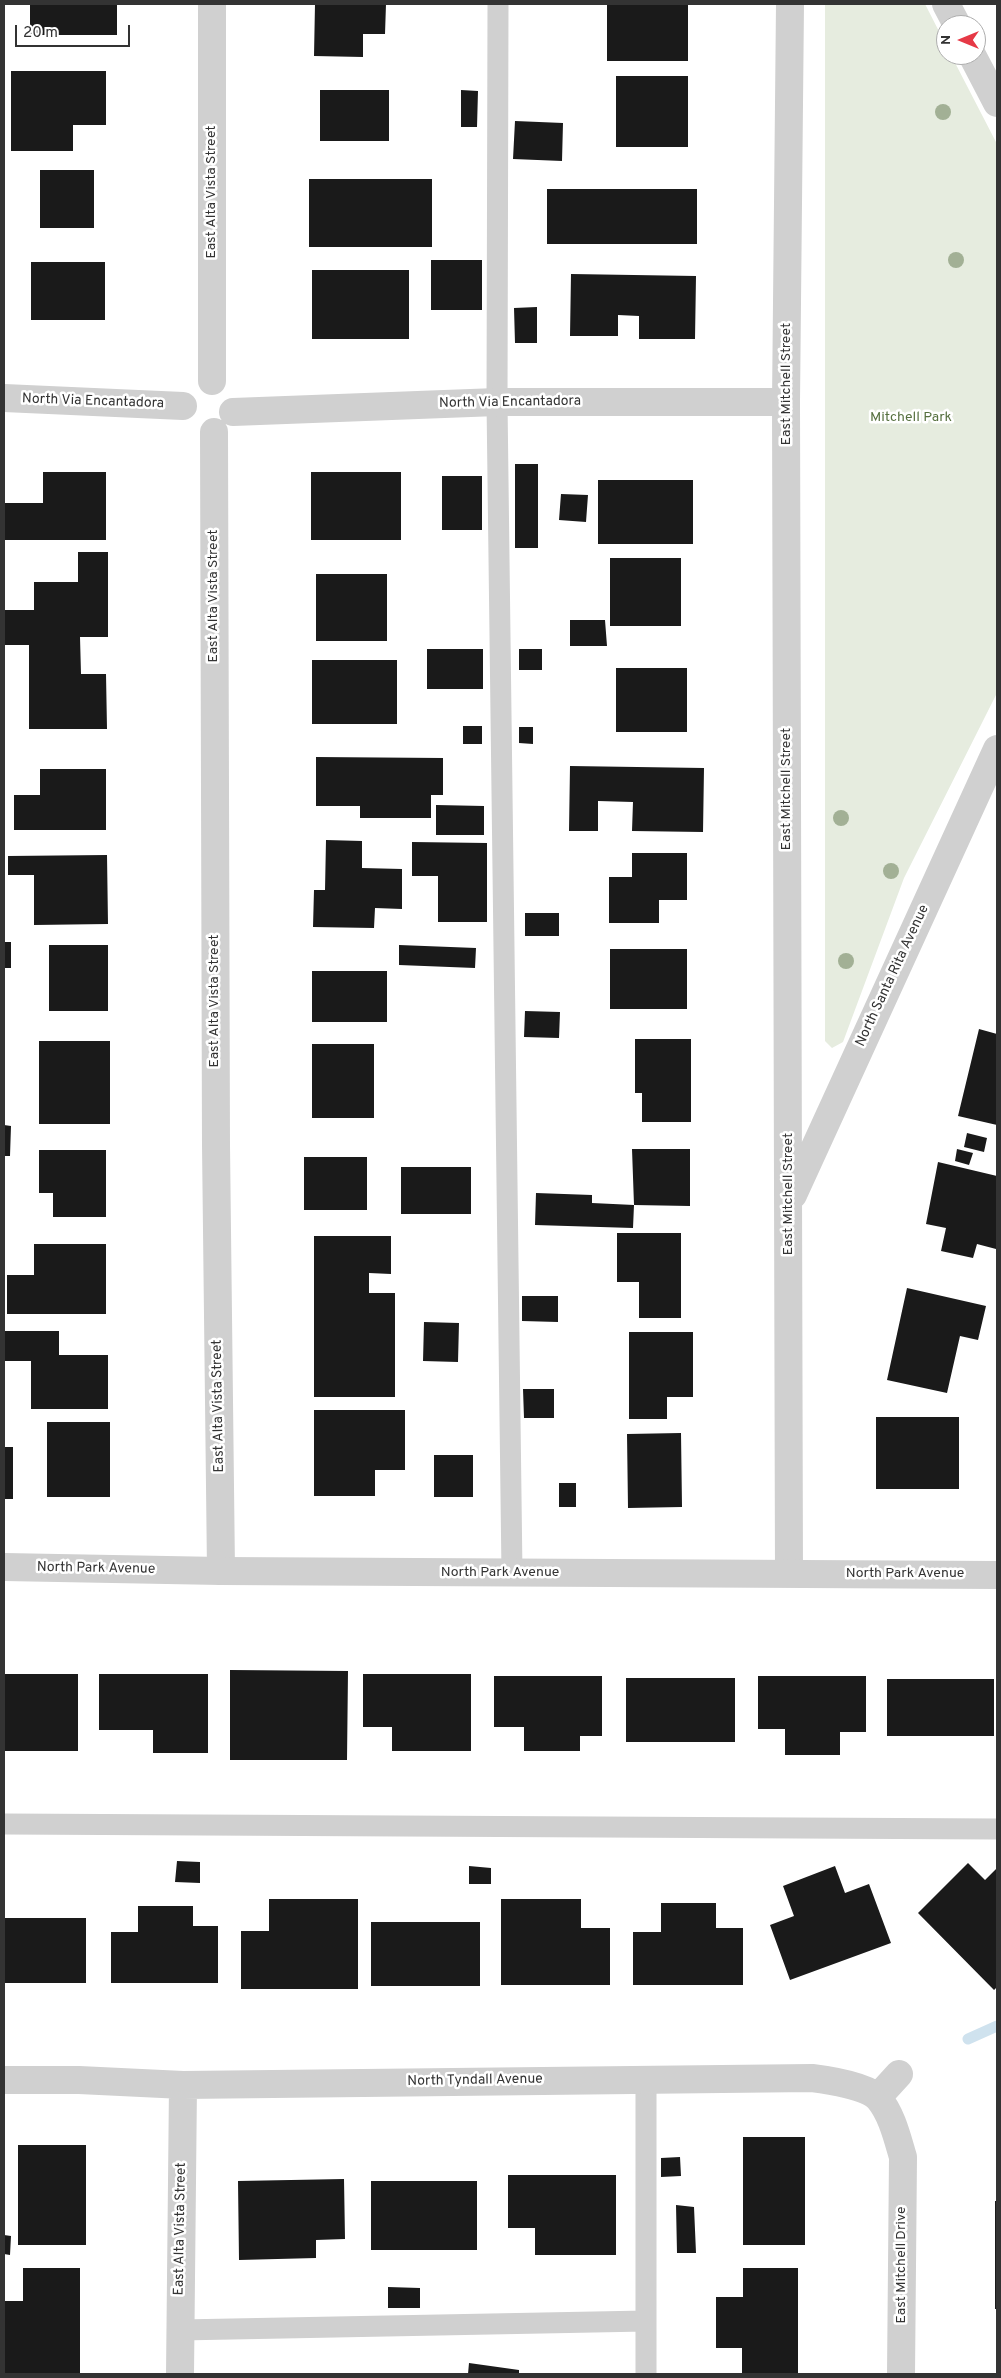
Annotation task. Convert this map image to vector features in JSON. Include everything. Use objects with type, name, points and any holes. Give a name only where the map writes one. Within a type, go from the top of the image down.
[{"type":"street","name":"East Alta Vista Street","points":[[212,4],[212,381]]},
{"type":"street","name":"East Mitchell Street","points":[[789,1573],[786,402],[790,4]]},
{"type":"street","points":[[977,65],[997,104]]},
{"type":"street","points":[[212,381],[227,388],[234,404],[233,412],[226,425],[214,432],[199,430],[193,426],[188,420],[183,406],[189,390],[195,385],[212,381]]},
{"type":"street","name":"North Via Encantadora","points":[[4,398],[183,406]]},
{"type":"street","name":"North Via Encantadora","points":[[233,412],[497,402],[786,402]]},
{"type":"street","name":"East Alta Vista Street","points":[[214,432],[216,1135],[221,1571]]},
{"type":"street","name":"North Santa Rita Avenue","points":[[789,1204],[997,749]]},
{"type":"street","name":"North Park Avenue","points":[[4,1567],[221,1571],[997,1575]]},
{"type":"street","points":[[878,2097],[900,2074]]},
{"type":"street","name":"North Tyndall Avenue","points":[[4,2080],[79,2080],[183,2085],[812,2078],[845,2082],[878,2097]]},
{"type":"street","name":"East Alta Vista Street","points":[[180,2374],[183,2085]]},
{"type":"street","name":"East Mitchell Drive","points":[[878,2097],[895,2128],[903,2157],[902,2374]]},
{"type":"lane","points":[[498,4],[497,402],[512,1573]]},
{"type":"lane","points":[[4,1824],[997,1829]]},
{"type":"lane","points":[[646,2079],[646,2374]]},
{"type":"lane","points":[[180,2330],[646,2322]]},
{"type":"green space","name":"Mitchell Park","points":[[825,4],[925,4],[936,25],[936,65],[956,65],[997,144],[997,693],[904,878],[843,1042],[832,1048],[825,1041]]},
{"type":"building","points":[[30,4],[117,4],[117,35],[30,35]]},
{"type":"building","points":[[315,4],[386,4],[385,34],[363,34],[363,57],[314,56]]},
{"type":"building","points":[[607,4],[688,4],[688,61],[607,61]]},
{"type":"building","points":[[11,71],[106,71],[106,125],[73,125],[73,151],[11,151]]},
{"type":"building","points":[[616,76],[688,76],[688,147],[616,147]]},
{"type":"building","points":[[320,90],[389,90],[389,141],[320,141]]},
{"type":"building","points":[[461,90],[478,91],[477,127],[461,127]]},
{"type":"building","points":[[515,121],[563,123],[562,161],[513,159]]},
{"type":"building","points":[[40,170],[94,170],[94,228],[40,228]]},
{"type":"building","points":[[309,179],[432,179],[432,247],[309,247]]},
{"type":"building","points":[[547,189],[697,189],[697,244],[547,244]]},
{"type":"building","points":[[431,260],[482,260],[482,310],[431,310]]},
{"type":"building","points":[[31,262],[105,262],[105,320],[31,320]]},
{"type":"building","points":[[312,270],[409,270],[409,339],[312,339]]},
{"type":"building","points":[[571,274],[696,276],[695,339],[639,339],[639,316],[618,315],[618,336],[570,336]]},
{"type":"building","points":[[537,307],[537,343],[515,343],[514,308]]},
{"type":"building","points":[[515,464],[538,464],[538,548],[515,548]]},
{"type":"building","points":[[43,472],[106,472],[106,540],[5,540],[5,503],[43,503]]},
{"type":"building","points":[[311,472],[401,472],[401,540],[311,540]]},
{"type":"building","points":[[442,476],[482,476],[482,530],[442,530]]},
{"type":"building","points":[[598,480],[693,480],[693,544],[598,544]]},
{"type":"building","points":[[561,494],[588,495],[586,522],[559,520]]},
{"type":"building","points":[[78,552],[108,552],[108,637],[80,637],[81,674],[106,674],[107,729],[29,729],[29,645],[4,645],[4,610],[34,610],[34,582],[78,582]]},
{"type":"building","points":[[610,558],[681,558],[681,626],[610,626]]},
{"type":"building","points":[[316,574],[387,574],[387,641],[316,641]]},
{"type":"building","points":[[570,620],[605,620],[607,646],[570,646]]},
{"type":"building","points":[[427,649],[483,649],[483,689],[427,689]]},
{"type":"building","points":[[519,649],[542,649],[542,670],[519,670]]},
{"type":"building","points":[[312,660],[397,660],[397,724],[312,724]]},
{"type":"building","points":[[616,668],[687,668],[687,732],[616,732]]},
{"type":"building","points":[[463,726],[482,726],[482,744],[463,744]]},
{"type":"building","points":[[519,727],[533,727],[533,744],[519,743]]},
{"type":"building","points":[[316,757],[443,758],[443,795],[431,795],[431,818],[360,818],[360,806],[316,806]]},
{"type":"building","points":[[570,766],[704,768],[703,832],[632,831],[633,802],[598,801],[598,831],[569,831]]},
{"type":"building","points":[[40,769],[106,769],[106,830],[14,830],[14,795],[40,795]]},
{"type":"building","points":[[436,805],[484,806],[484,835],[436,835]]},
{"type":"building","points":[[326,840],[362,841],[362,868],[402,869],[402,909],[375,908],[374,928],[313,927],[314,890],[325,890]]},
{"type":"building","points":[[412,842],[487,843],[487,922],[438,922],[438,876],[412,876]]},
{"type":"building","points":[[632,853],[687,853],[687,900],[659,900],[659,923],[609,923],[609,877],[632,877]]},
{"type":"building","points":[[107,855],[108,924],[34,925],[34,875],[8,875],[8,856]]},
{"type":"building","points":[[525,913],[559,913],[559,936],[525,936]]},
{"type":"building","points":[[4,942],[11,942],[11,968],[4,968]]},
{"type":"building","points":[[49,945],[108,945],[108,1011],[49,1011]]},
{"type":"building","points":[[399,945],[476,948],[475,968],[399,965]]},
{"type":"building","points":[[610,949],[687,949],[687,1009],[610,1009]]},
{"type":"building","points":[[312,971],[387,971],[387,1022],[312,1022]]},
{"type":"building","points":[[525,1011],[560,1012],[559,1038],[524,1037]]},
{"type":"building","points":[[979,1029],[997,1034],[997,1125],[958,1116]]},
{"type":"building","points":[[635,1039],[691,1039],[691,1122],[642,1122],[642,1093],[635,1093]]},
{"type":"building","points":[[39,1041],[110,1041],[110,1124],[39,1124]]},
{"type":"building","points":[[312,1044],[374,1044],[374,1118],[312,1118]]},
{"type":"building","points":[[4,1125],[11,1126],[10,1156],[4,1156]]},
{"type":"building","points":[[967,1133],[987,1138],[984,1152],[964,1147]]},
{"type":"building","points":[[632,1149],[690,1149],[690,1206],[634,1205]]},
{"type":"building","points":[[957,1149],[973,1153],[969,1165],[955,1161]]},
{"type":"building","points":[[39,1150],[106,1150],[106,1217],[53,1217],[53,1193],[39,1193]]},
{"type":"building","points":[[304,1157],[367,1157],[367,1210],[304,1210]]},
{"type":"building","points":[[938,1162],[997,1176],[996,1249],[977,1244],[973,1258],[941,1251],[946,1228],[926,1224]]},
{"type":"building","points":[[401,1167],[471,1167],[471,1214],[401,1214]]},
{"type":"building","points":[[536,1193],[592,1195],[592,1203],[634,1205],[633,1228],[535,1225]]},
{"type":"building","points":[[617,1233],[681,1233],[681,1318],[639,1318],[639,1282],[617,1282]]},
{"type":"building","points":[[314,1236],[391,1236],[391,1274],[369,1273],[369,1293],[395,1293],[395,1397],[314,1397]]},
{"type":"building","points":[[34,1244],[106,1244],[106,1314],[7,1314],[7,1275],[34,1275]]},
{"type":"building","points":[[907,1288],[986,1306],[978,1340],[960,1336],[947,1393],[887,1380]]},
{"type":"building","points":[[522,1296],[558,1296],[558,1322],[522,1321]]},
{"type":"building","points":[[424,1322],[459,1323],[458,1362],[423,1361]]},
{"type":"building","points":[[4,1331],[59,1331],[59,1355],[108,1355],[108,1409],[31,1409],[31,1361],[4,1361]]},
{"type":"building","points":[[629,1332],[693,1332],[693,1397],[667,1397],[667,1419],[629,1419]]},
{"type":"building","points":[[523,1389],[554,1389],[554,1418],[524,1418]]},
{"type":"building","points":[[314,1410],[405,1410],[405,1470],[375,1470],[375,1496],[314,1496]]},
{"type":"building","points":[[876,1417],[959,1417],[959,1489],[876,1489]]},
{"type":"building","points":[[47,1422],[110,1422],[110,1497],[47,1497]]},
{"type":"building","points":[[681,1433],[682,1507],[628,1508],[627,1434]]},
{"type":"building","points":[[4,1447],[13,1447],[13,1499],[4,1499]]},
{"type":"building","points":[[434,1455],[473,1455],[473,1497],[434,1497]]},
{"type":"building","points":[[559,1483],[576,1483],[576,1507],[559,1507]]},
{"type":"building","points":[[230,1670],[348,1671],[347,1760],[230,1760]]},
{"type":"building","points":[[4,1674],[78,1674],[78,1751],[4,1751]]},
{"type":"building","points":[[99,1674],[208,1674],[208,1753],[153,1753],[153,1730],[99,1730]]},
{"type":"building","points":[[363,1674],[471,1674],[471,1751],[392,1751],[392,1727],[363,1727]]},
{"type":"building","points":[[494,1676],[602,1676],[602,1736],[580,1736],[580,1751],[524,1751],[524,1727],[494,1727]]},
{"type":"building","points":[[758,1676],[866,1676],[866,1732],[840,1732],[840,1755],[785,1755],[785,1729],[758,1729]]},
{"type":"building","points":[[626,1678],[735,1678],[735,1742],[626,1742]]},
{"type":"building","points":[[887,1679],[994,1679],[994,1736],[887,1736]]},
{"type":"building","points":[[177,1861],[200,1862],[200,1883],[175,1882]]},
{"type":"building","points":[[968,1863],[985,1880],[997,1868],[997,1987],[994,1990],[918,1913]]},
{"type":"building","points":[[469,1866],[491,1868],[491,1884],[469,1884]]},
{"type":"building","points":[[835,1866],[845,1893],[869,1884],[891,1943],[790,1980],[770,1925],[794,1916],[783,1886]]},
{"type":"building","points":[[269,1899],[358,1899],[358,1989],[241,1989],[241,1931],[269,1931]]},
{"type":"building","points":[[501,1899],[581,1899],[581,1928],[610,1928],[610,1985],[501,1985]]},
{"type":"building","points":[[661,1903],[716,1903],[716,1928],[743,1928],[743,1985],[633,1985],[633,1932],[661,1932]]},
{"type":"building","points":[[138,1906],[193,1906],[193,1926],[218,1926],[218,1983],[111,1983],[111,1932],[138,1932]]},
{"type":"building","points":[[4,1918],[86,1918],[86,1983],[4,1983]]},
{"type":"building","points":[[371,1922],[480,1922],[480,1986],[371,1986]]},
{"type":"building","points":[[743,2137],[805,2137],[805,2245],[743,2245]]},
{"type":"building","points":[[18,2145],[86,2145],[86,2245],[18,2245]]},
{"type":"building","points":[[680,2157],[681,2176],[661,2177],[661,2158]]},
{"type":"building","points":[[508,2175],[616,2175],[616,2255],[535,2255],[535,2228],[508,2228]]},
{"type":"building","points":[[344,2179],[345,2239],[316,2240],[316,2258],[239,2260],[238,2181]]},
{"type":"building","points":[[371,2181],[477,2181],[477,2250],[371,2250]]},
{"type":"building","points":[[995,2201],[997,2201],[997,2309],[995,2309]]},
{"type":"building","points":[[676,2205],[694,2207],[696,2253],[677,2253]]},
{"type":"building","points":[[4,2235],[11,2236],[10,2255],[4,2254]]},
{"type":"building","points":[[23,2268],[80,2268],[80,2374],[4,2374],[4,2301],[23,2301]]},
{"type":"building","points":[[743,2268],[798,2268],[798,2374],[742,2374],[742,2348],[716,2348],[716,2297],[743,2297]]},
{"type":"building","points":[[388,2287],[420,2288],[420,2308],[388,2308]]},
{"type":"building","points":[[469,2363],[519,2370],[519,2374],[468,2374]]},
{"type":"waterway","points":[[968,2039],[997,2026]]}]
